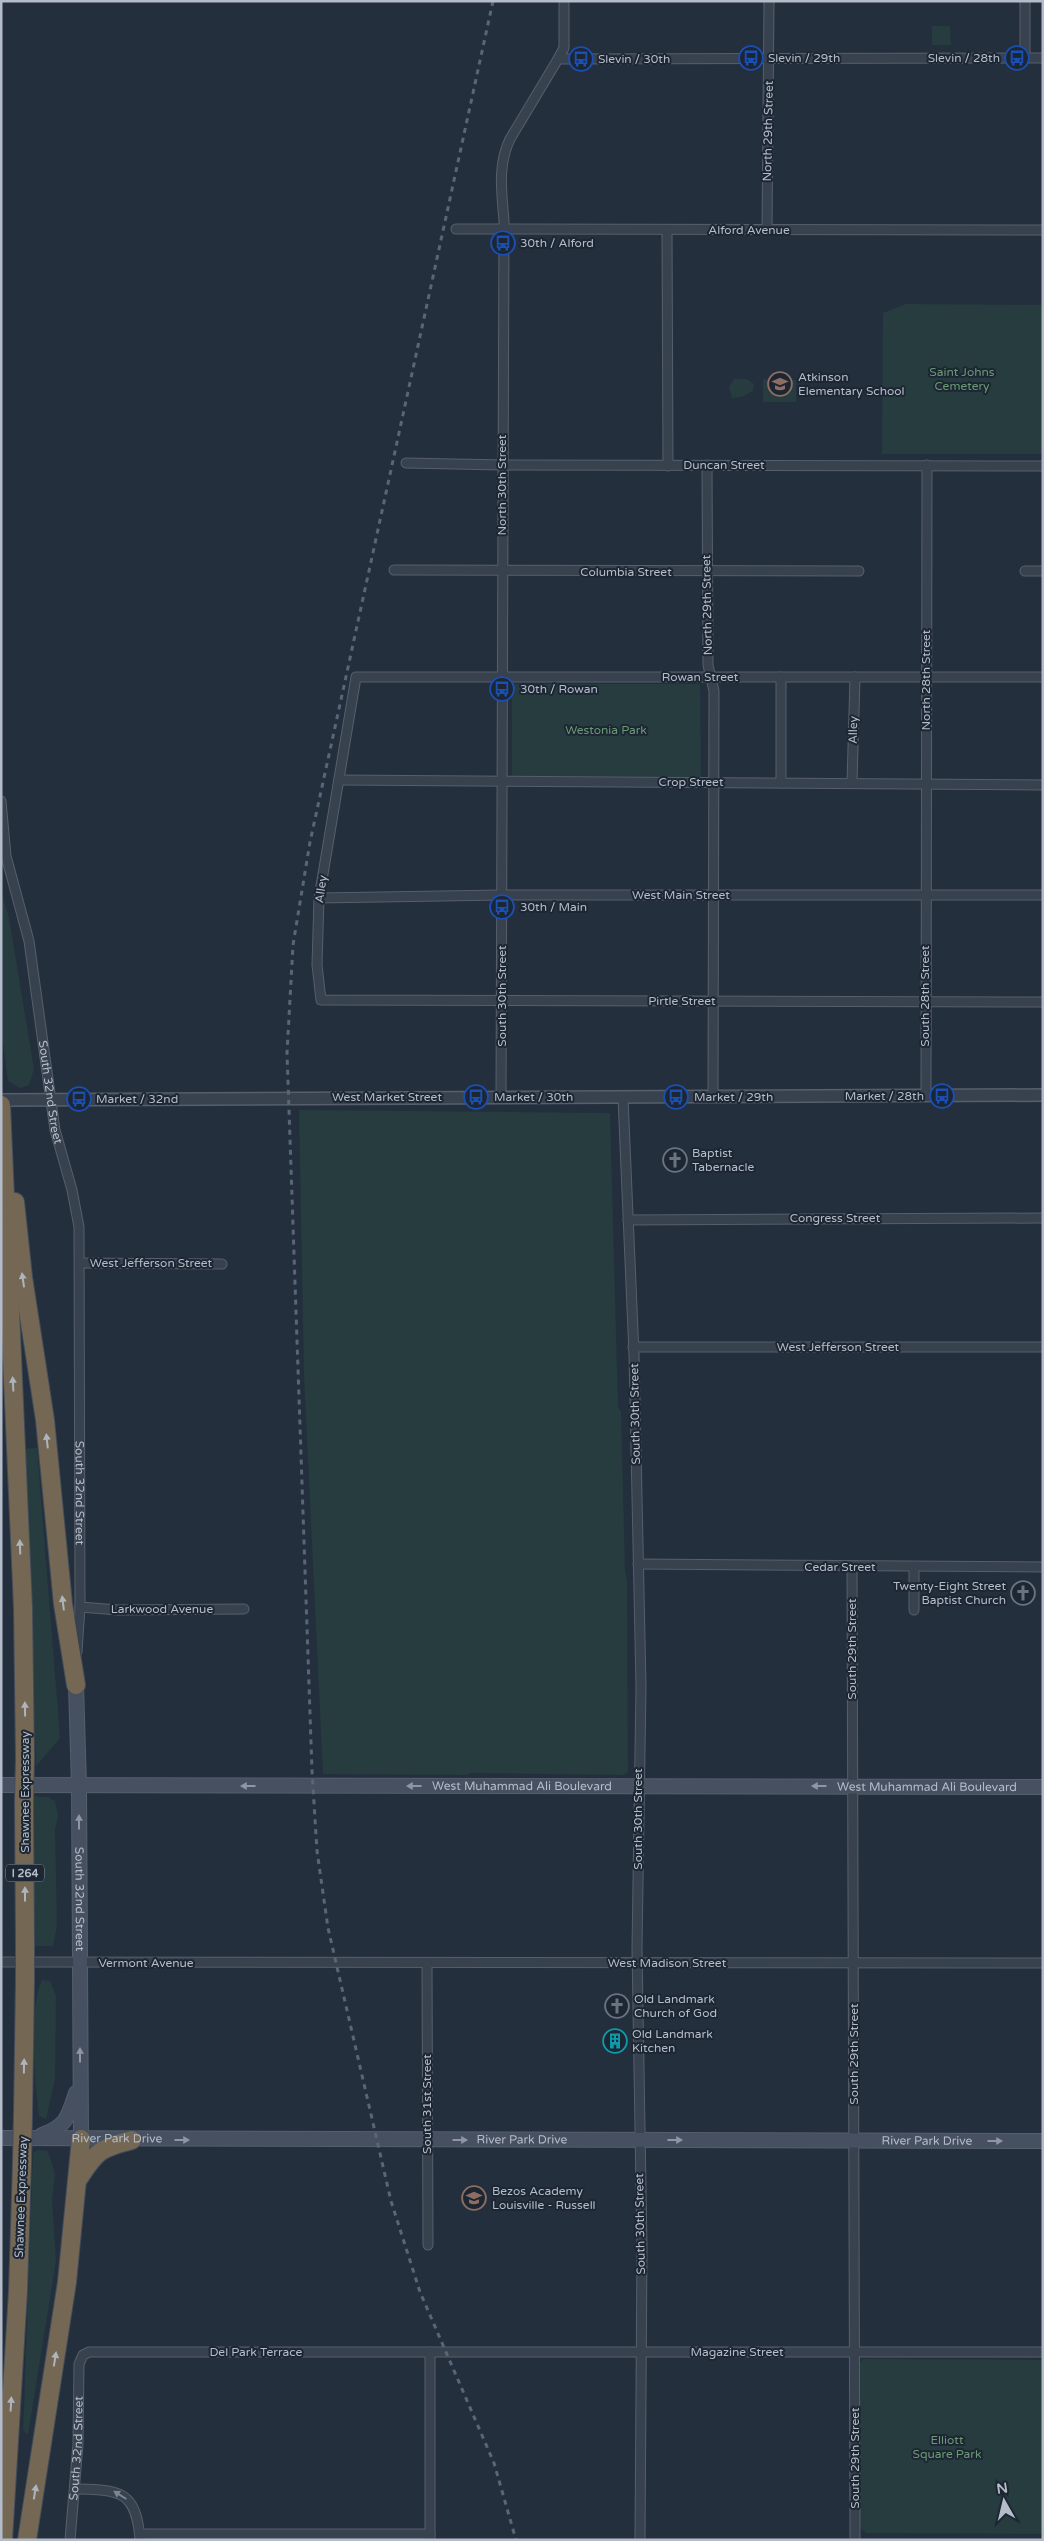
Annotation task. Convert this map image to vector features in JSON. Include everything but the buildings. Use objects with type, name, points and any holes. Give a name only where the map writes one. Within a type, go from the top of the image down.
[{"type":"highway","points":[[2,1107],[23,1277],[45,1420],[63,1604],[76,1686]]},
{"type":"highway","name":"Shawnee Expressway","points":[[2,1107],[6,1245],[23,1608],[26,1758],[24,1803],[25,1980],[22,2163],[18,2291],[3,2540]]},
{"type":"highway","points":[[27,2540],[67,2282],[78,2180],[80,2138]]},
{"type":"highway","points":[[78,2180],[92,2156],[105,2147],[132,2140]]},
{"type":"main road","name":"South 32nd Street","points":[[76,1686],[79,1785],[80,2138]]},
{"type":"main road","name":"West Muhammad Ali Boulevard","points":[[1,1785],[1043,1786]]},
{"type":"main road","points":[[34,2138],[57,2129],[67,2120],[80,2081]]},
{"type":"main road","name":"River Park Drive","points":[[1,2138],[132,2140],[1043,2141]]},
{"type":"street","points":[[564,1],[564,48],[558,59],[1043,58]]},
{"type":"street","name":"North 29th Street","points":[[767,230],[768,1]]},
{"type":"street","points":[[1024,1],[1024,58]]},
{"type":"street","name":"North 30th Street","points":[[502,895],[504,231],[501,175],[504,152],[540,86],[558,59]]},
{"type":"street","name":"Alford Avenue","points":[[456,229],[504,231],[1043,230]]},
{"type":"street","points":[[667,230],[668,466]]},
{"type":"street","name":"Duncan Street","points":[[406,463],[668,466],[1043,466]]},
{"type":"street","name":"North 29th Street","points":[[707,465],[706,572],[708,665],[714,691],[714,895]]},
{"type":"street","name":"North 28th Street","points":[[925,895],[927,466]]},
{"type":"street","name":"Columbia Street","points":[[394,570],[859,571]]},
{"type":"street","points":[[1025,571],[1043,571]]},
{"type":"street","name":"Rowan Street","points":[[356,677],[1043,677]]},
{"type":"street","name":"Alley","points":[[321,1000],[317,965],[319,898],[356,677]]},
{"type":"street","points":[[781,677],[781,782]]},
{"type":"street","name":"Alley","points":[[852,783],[854,677]]},
{"type":"street","name":"Crop Street","points":[[339,780],[1043,785]]},
{"type":"street","name":"South 32nd Street","points":[[1,801],[6,856],[29,941],[55,1130],[72,1190],[79,1227],[80,1607],[76,1686]]},
{"type":"street","name":"West Main Street","points":[[319,898],[502,895],[1043,895]]},
{"type":"street","name":"South 30th Street","points":[[501,1098],[502,895]]},
{"type":"street","points":[[713,1097],[714,895]]},
{"type":"street","name":"South 28th Street","points":[[925,895],[926,1096]]},
{"type":"street","name":"Pirtle Street","points":[[321,1000],[1043,1002]]},
{"type":"street","name":"West Market Street","points":[[2,1107],[50,1100],[1043,1095]]},
{"type":"street","name":"South 30th Street","points":[[623,1098],[633,1347],[641,1686],[638,1786],[639,2140],[642,2248],[639,2352],[640,2540]]},
{"type":"street","name":"Congress Street","points":[[628,1220],[1043,1218]]},
{"type":"street","name":"West Jefferson Street","points":[[80,1263],[222,1264]]},
{"type":"street","name":"West Jefferson Street","points":[[633,1347],[1043,1347]]},
{"type":"street","name":"Cedar Street","points":[[638,1564],[1043,1567]]},
{"type":"street","name":"South 29th Street","points":[[852,1567],[856,2540]]},
{"type":"street","points":[[914,1567],[914,1610]]},
{"type":"street","name":"Larkwood Avenue","points":[[80,1607],[118,1610],[244,1609]]},
{"type":"street","name":"Vermont Avenue","points":[[1,1962],[292,1963]]},
{"type":"street","name":"West Madison Street","points":[[292,1963],[1043,1963]]},
{"type":"street","name":"South 31st Street","points":[[427,1963],[428,2245]]},
{"type":"street","name":"Del Park Terrace","points":[[83,2355],[94,2351],[430,2352]]},
{"type":"street","points":[[75,2489],[109,2490],[123,2495],[137,2515],[140,2537],[430,2537],[430,2352]]},
{"type":"street","name":"Magazine Street","points":[[430,2352],[1043,2352]]},
{"type":"street","name":"South 32nd Street","points":[[70,2540],[78,2444],[79,2364],[83,2355]]},
{"type":"green space","points":[[932,26],[950,26],[951,45],[932,45]]},
{"type":"green space","name":"Saint Johns Cemetery","points":[[906,304],[1043,305],[1043,454],[882,454],[883,313]]},
{"type":"green space","points":[[734,379],[747,379],[754,384],[753,391],[742,397],[732,398],[729,386]]},
{"type":"green space","points":[[763,379],[796,380],[796,402],[763,402]]},
{"type":"green space","name":"Westonia Park","points":[[512,684],[700,684],[701,777],[512,776]]},
{"type":"green space","points":[[1,891],[9,918],[34,1069],[29,1085],[20,1088],[8,1081],[1,1028]]},
{"type":"green space","points":[[299,1110],[610,1113],[618,1408],[621,1411],[625,1572],[627,1580],[628,1773],[625,1773],[625,1775],[323,1774],[304,1374]]},
{"type":"green space","points":[[37,1448],[60,1738],[36,1766],[25,1449]]},
{"type":"green space","points":[[33,1796],[47,1797],[55,1801],[58,1815],[55,1830],[57,1925],[53,1946],[34,1946]]},
{"type":"green space","points":[[42,1980],[50,1981],[56,1996],[55,2080],[46,2119],[39,2116],[34,2047],[35,2009]]},
{"type":"green space","points":[[37,2150],[48,2151],[55,2174],[52,2200],[56,2261],[28,2435],[23,2430],[33,2154]]},
{"type":"green space","name":"Elliott Square Park","points":[[863,2359],[1043,2360],[1043,2534],[866,2533],[860,2527],[859,2364]]},
{"type":"railway","points":[[493,1],[310,842],[293,945],[287,1053],[312,1771],[317,1851],[328,1928],[391,2201],[420,2292],[494,2463],[516,2540]]},
{"type":"place","name":"Slevin / 29th","points":[[751,58]]},
{"type":"place","name":"Slevin / 28th","points":[[1017,58]]},
{"type":"place","name":"Slevin / 30th","points":[[581,59]]},
{"type":"place","name":"30th / Alford","points":[[503,243]]},
{"type":"place","name":"Atkinson Elementary School","points":[[780,384]]},
{"type":"place","name":"30th / Rowan","points":[[502,689]]},
{"type":"place","name":"30th / Main","points":[[502,907]]},
{"type":"place","name":"Market / 28th","points":[[942,1096]]},
{"type":"place","name":"Market / 30th","points":[[476,1097]]},
{"type":"place","name":"Market / 29th","points":[[676,1097]]},
{"type":"place","name":"Market / 32nd","points":[[79,1099]]},
{"type":"place","name":"Baptist Tabernacle","points":[[675,1160]]},
{"type":"place","name":"Twenty-Eight Street Baptist Church","points":[[1023,1593]]},
{"type":"place","name":"Old Landmark Church of God","points":[[617,2006]]},
{"type":"place","name":"Old Landmark Kitchen","points":[[615,2041]]},
{"type":"place","name":"Bezos Academy Louisville - Russell","points":[[474,2198]]}]
